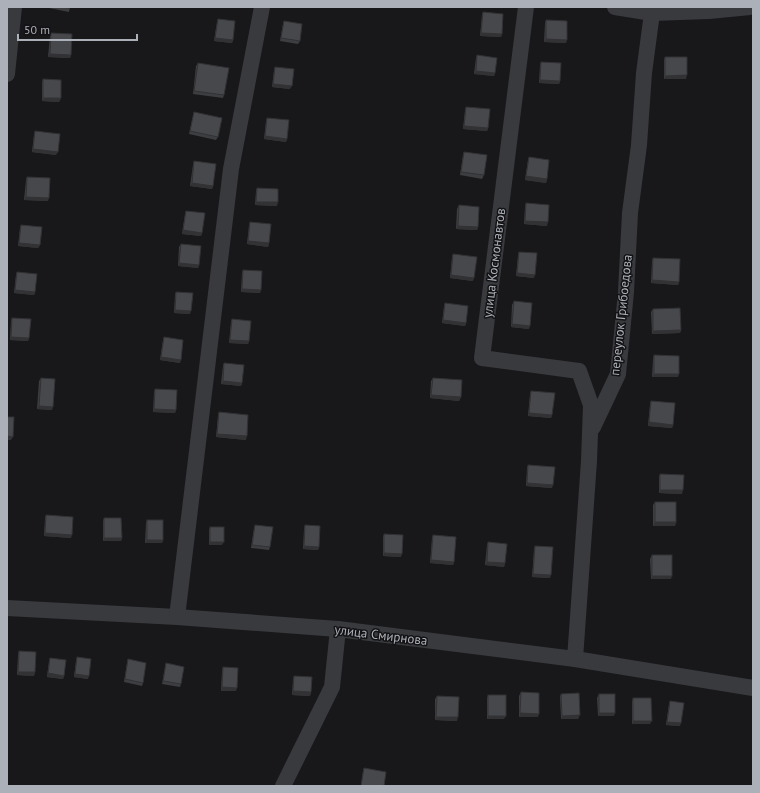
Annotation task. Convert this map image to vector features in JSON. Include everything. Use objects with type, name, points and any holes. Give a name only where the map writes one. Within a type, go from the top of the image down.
[{"type":"street","points":[[7,74],[14,7]]},
{"type":"street","points":[[177,618],[231,169],[262,7]]},
{"type":"street","name":"улица Космонавтов","points":[[526,7],[482,358],[580,371],[591,405],[590,434]]},
{"type":"street","points":[[615,7],[652,13],[709,11],[750,7]]},
{"type":"street","name":"переулок Грибоедова","points":[[575,659],[590,434],[618,374],[626,292],[630,213],[644,73],[652,13]]},
{"type":"street","name":"улица Смирнова","points":[[7,608],[338,629],[575,659],[753,688]]},
{"type":"street","points":[[283,786],[332,687],[338,629]]},
{"type":"building","points":[[483,12],[503,14],[502,34],[481,33]]},
{"type":"building","points":[[218,19],[235,21],[233,40],[215,38]]},
{"type":"building","points":[[546,20],[567,21],[567,40],[546,39]]},
{"type":"building","points":[[284,21],[302,24],[300,41],[281,38]]},
{"type":"building","points":[[51,33],[72,34],[71,55],[50,54]]},
{"type":"building","points":[[477,55],[497,58],[495,73],[476,71]]},
{"type":"building","points":[[665,57],[687,57],[687,75],[665,76]]},
{"type":"building","points":[[541,62],[561,63],[560,81],[540,80]]},
{"type":"building","points":[[198,63],[229,68],[224,95],[194,91]]},
{"type":"building","points":[[275,67],[294,69],[292,86],[273,84]]},
{"type":"building","points":[[43,79],[61,80],[61,98],[43,98]]},
{"type":"building","points":[[466,107],[490,109],[488,128],[464,126]]},
{"type":"building","points":[[194,112],[222,118],[218,137],[190,131]]},
{"type":"building","points":[[267,118],[289,120],[287,139],[265,136]]},
{"type":"building","points":[[35,131],[60,134],[58,152],[33,149]]},
{"type":"building","points":[[464,152],[487,155],[484,175],[461,172]]},
{"type":"building","points":[[529,157],[549,160],[547,179],[526,176]]},
{"type":"building","points":[[194,161],[216,164],[213,186],[192,183]]},
{"type":"building","points":[[27,177],[50,178],[49,198],[26,197]]},
{"type":"building","points":[[257,188],[278,189],[278,202],[256,202]]},
{"type":"building","points":[[526,203],[549,205],[548,222],[525,221]]},
{"type":"building","points":[[459,205],[479,207],[478,227],[458,226]]},
{"type":"building","points":[[186,211],[205,213],[202,233],[183,230]]},
{"type":"building","points":[[250,222],[271,224],[269,243],[248,241]]},
{"type":"building","points":[[21,225],[42,227],[40,245],[19,243]]},
{"type":"building","points":[[181,244],[201,246],[199,265],[179,263]]},
{"type":"building","points":[[519,252],[537,253],[535,275],[517,273]]},
{"type":"building","points":[[453,254],[477,257],[474,278],[451,275]]},
{"type":"building","points":[[653,258],[680,259],[679,282],[652,280]]},
{"type":"building","points":[[243,270],[262,271],[261,290],[242,289]]},
{"type":"building","points":[[17,272],[37,274],[35,292],[15,290]]},
{"type":"building","points":[[176,292],[193,293],[191,311],[175,310]]},
{"type":"building","points":[[514,301],[532,303],[530,326],[512,324]]},
{"type":"building","points":[[445,303],[468,306],[466,323],[443,320]]},
{"type":"building","points":[[680,308],[681,330],[653,331],[653,309]]},
{"type":"building","points":[[12,318],[31,319],[29,338],[11,337]]},
{"type":"building","points":[[232,319],[251,321],[249,341],[230,340]]},
{"type":"building","points":[[164,337],[183,340],[181,360],[161,357]]},
{"type":"building","points":[[654,355],[679,356],[679,374],[654,374]]},
{"type":"building","points":[[224,363],[244,365],[242,383],[223,381]]},
{"type":"building","points":[[41,378],[55,379],[53,407],[39,406]]},
{"type":"building","points":[[433,378],[462,380],[461,397],[431,395]]},
{"type":"building","points":[[155,389],[177,390],[176,410],[154,409]]},
{"type":"building","points":[[531,391],[555,393],[552,415],[529,413]]},
{"type":"building","points":[[651,401],[675,403],[673,425],[649,422]]},
{"type":"building","points":[[219,412],[248,415],[247,436],[217,434]]},
{"type":"building","points":[[7,417],[14,417],[13,437],[7,436]]},
{"type":"building","points":[[528,465],[555,467],[553,485],[527,483]]},
{"type":"building","points":[[660,474],[684,475],[683,490],[660,490]]},
{"type":"building","points":[[655,502],[676,502],[676,522],[655,522]]},
{"type":"building","points":[[46,515],[73,517],[72,535],[45,533]]},
{"type":"building","points":[[104,518],[121,518],[122,538],[104,538]]},
{"type":"building","points":[[147,520],[163,520],[163,540],[147,540]]},
{"type":"building","points":[[255,525],[273,527],[270,547],[252,545]]},
{"type":"building","points":[[305,525],[320,526],[319,547],[304,546]]},
{"type":"building","points":[[210,527],[224,527],[224,542],[210,542]]},
{"type":"building","points":[[384,534],[403,535],[402,554],[384,553]]},
{"type":"building","points":[[433,535],[456,537],[454,562],[431,560]]},
{"type":"building","points":[[488,542],[507,544],[505,563],[487,562]]},
{"type":"building","points":[[535,546],[553,547],[551,575],[533,574]]},
{"type":"building","points":[[652,555],[672,555],[672,576],[652,576]]},
{"type":"building","points":[[19,651],[36,652],[35,672],[18,672]]},
{"type":"building","points":[[77,657],[91,659],[89,676],[75,674]]},
{"type":"building","points":[[50,658],[66,660],[64,676],[48,673]]},
{"type":"building","points":[[128,659],[146,663],[143,683],[125,679]]},
{"type":"building","points":[[166,663],[184,667],[181,684],[163,681]]},
{"type":"building","points":[[223,667],[238,668],[237,688],[222,687]]},
{"type":"building","points":[[294,676],[312,677],[311,692],[293,691]]},
{"type":"building","points":[[521,692],[539,693],[539,714],[520,713]]},
{"type":"building","points":[[579,693],[580,715],[562,716],[561,694]]},
{"type":"building","points":[[599,694],[615,694],[615,713],[599,713]]},
{"type":"building","points":[[488,695],[506,695],[506,716],[488,716]]},
{"type":"building","points":[[437,696],[459,697],[458,717],[436,717]]},
{"type":"building","points":[[633,698],[651,698],[652,721],[633,721]]},
{"type":"building","points":[[670,701],[684,703],[681,723],[667,722]]},
{"type":"building","points":[[364,768],[386,772],[384,786],[361,786]]}]
